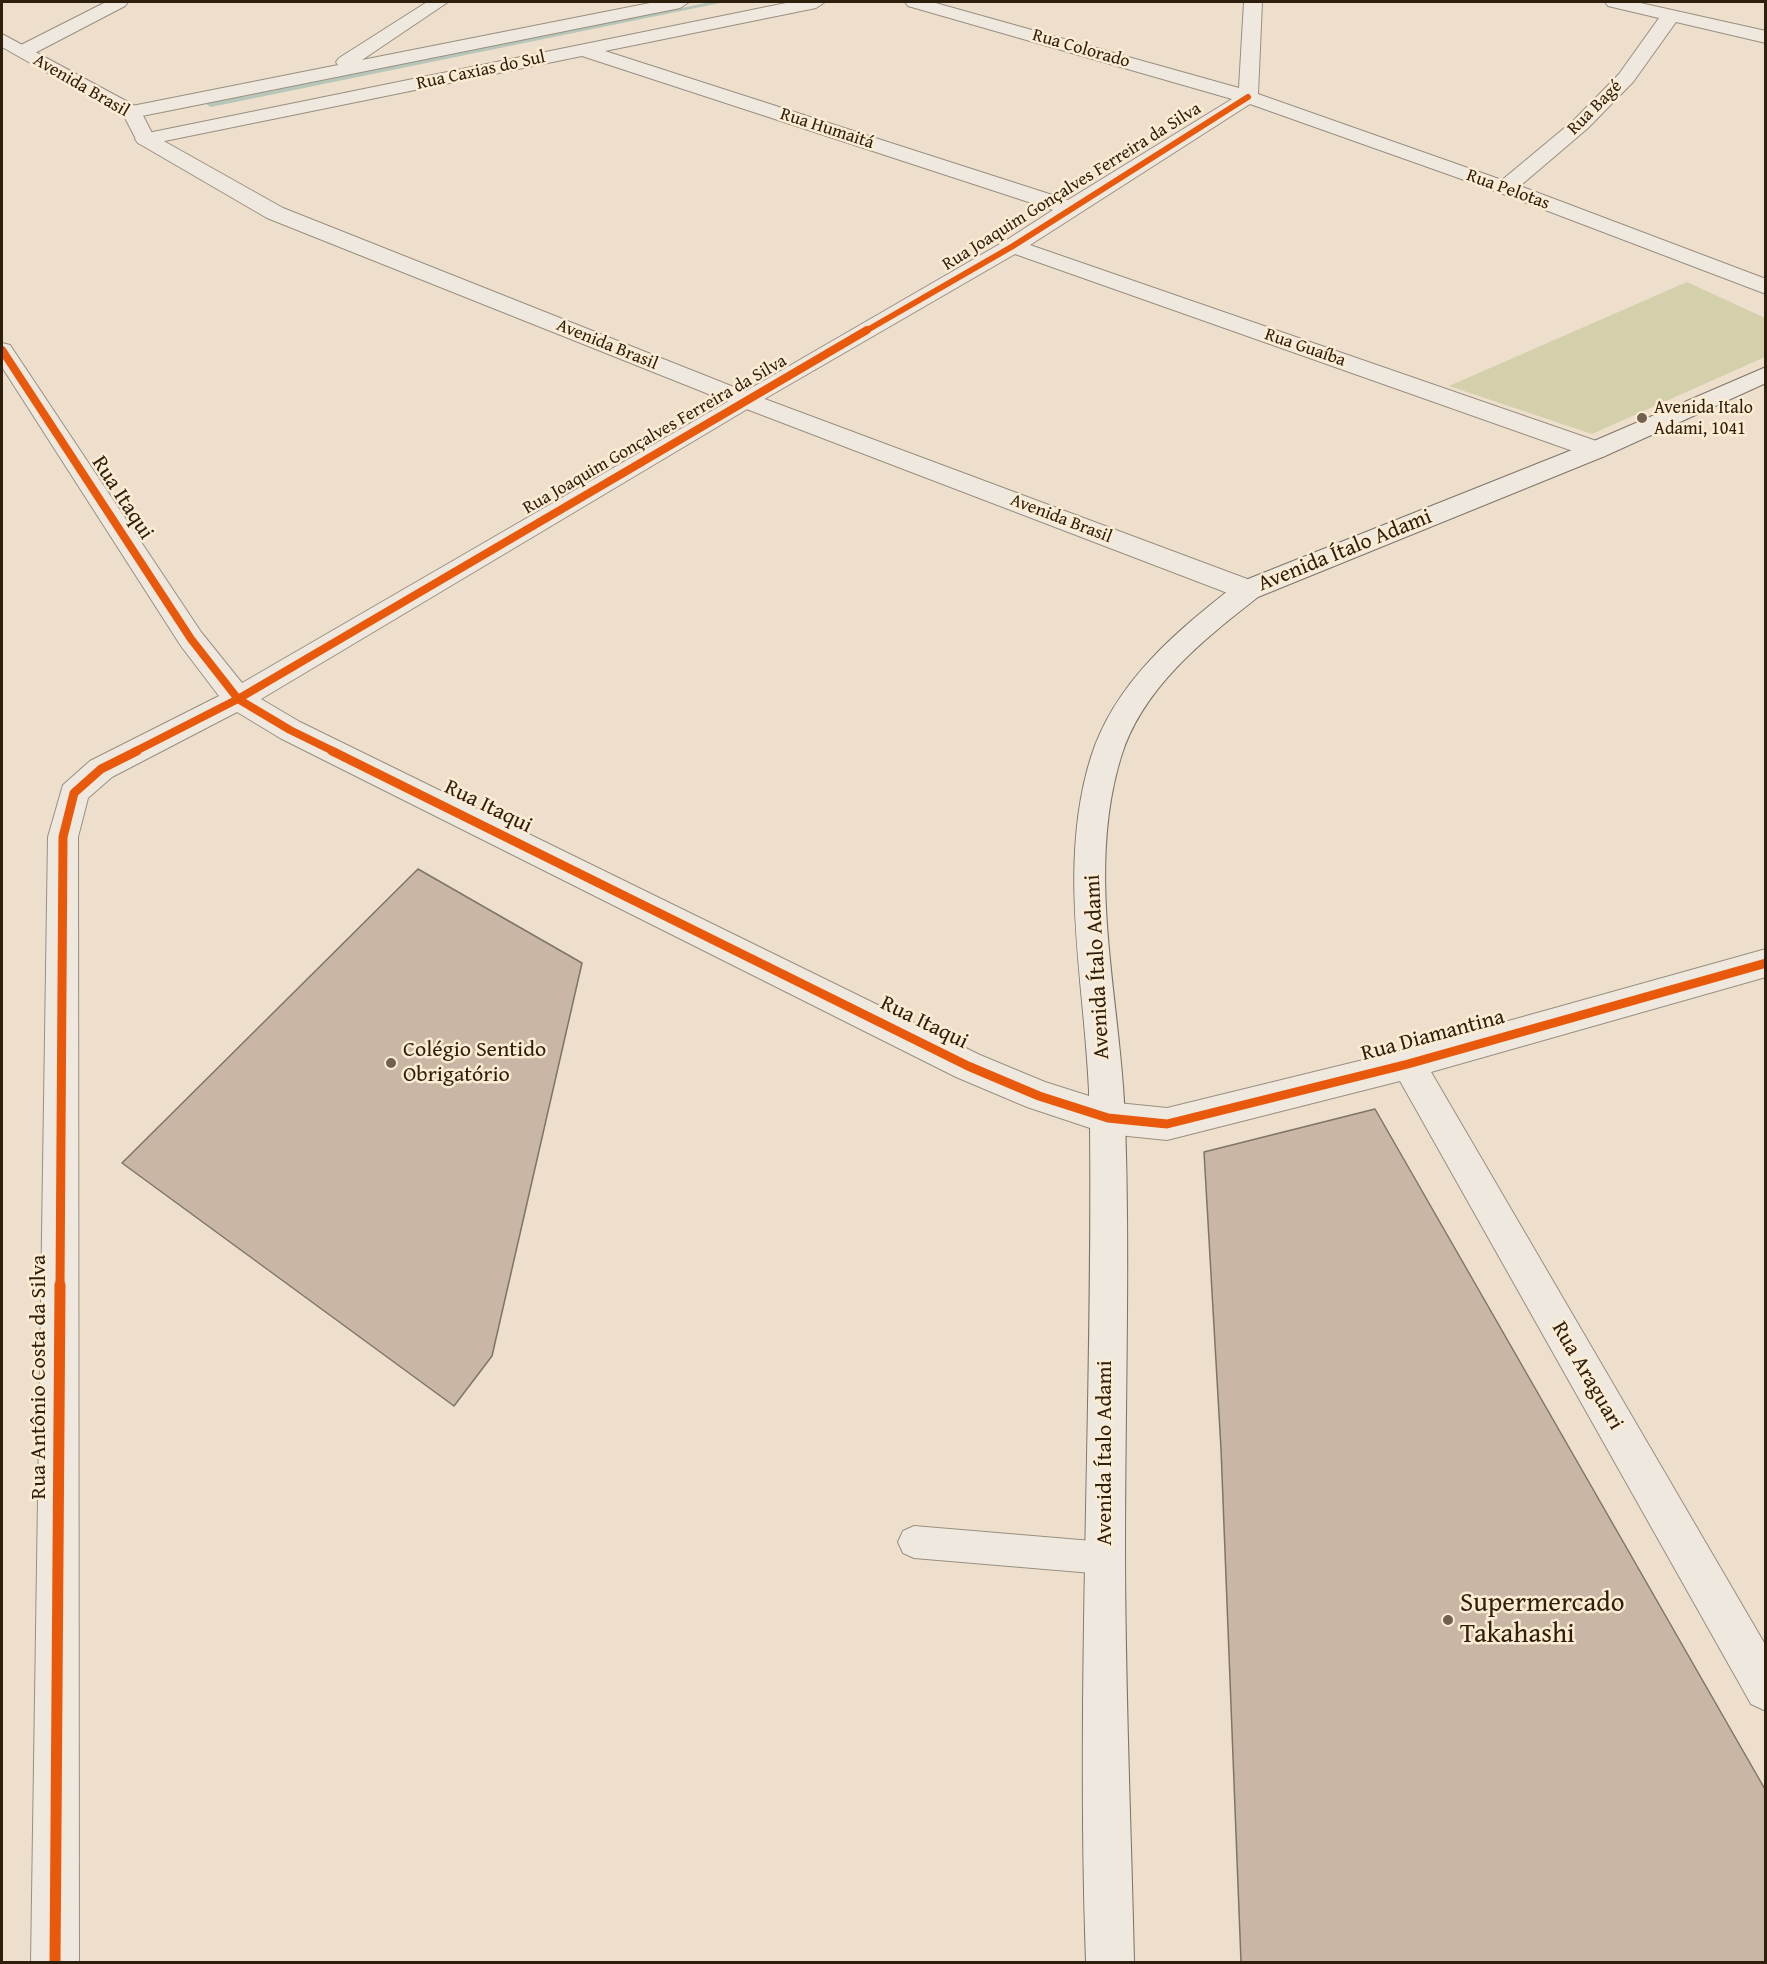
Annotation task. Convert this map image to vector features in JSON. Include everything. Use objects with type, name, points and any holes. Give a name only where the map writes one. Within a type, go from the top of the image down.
[{"type":"street","points":[[22,52],[119,2]]},
{"type":"street","points":[[332,71],[439,2]]},
{"type":"street","name":"Rua Caxias do Sul","points":[[132,112],[680,2]]},
{"type":"street","name":"Rua Caxias do Sul","points":[[145,139],[816,2]]},
{"type":"street","name":"Rua Colorado","points":[[914,2],[1248,97]]},
{"type":"street","points":[[1248,97],[1253,2]]},
{"type":"street","points":[[1614,2],[1766,37]]},
{"type":"street","name":"Rua Bagé","points":[[1505,188],[1581,124],[1626,78],[1671,15]]},
{"type":"street","name":"Avenida Brasil","points":[[2,40],[132,112],[145,139],[274,213],[745,400],[1248,590]]},
{"type":"street","name":"Rua Humaitá","points":[[584,50],[1070,208]]},
{"type":"street","name":"Rua Pelotas","points":[[1248,97],[1505,188],[1766,287]]},
{"type":"street","name":"Rua Joaquim Gonçalves Ferreira da Silva","points":[[74,792],[101,769],[238,699],[745,400],[1013,246],[1248,97]]},
{"type":"street","name":"Rua Guaíba","points":[[1013,246],[1596,450]]},
{"type":"street","name":"Rua Itaqui","points":[[2,350],[191,639],[238,699],[290,730],[968,1066],[1039,1096],[1108,1118]]},
{"type":"street","name":"Avenida Ítalo Adami","points":[[1110,1962],[1104,1558],[1108,1118],[1092,882],[1095,799],[1107,753],[1128,710],[1166,658],[1203,624],[1248,590],[1596,450],[1766,374]]},
{"type":"street","name":"Rua Antônio Costa da Silva","points":[[55,1962],[63,837],[74,792]]},
{"type":"street","name":"Rua Diamantina","points":[[1108,1118],[1167,1124],[1408,1064],[1766,963]]},
{"type":"street","name":"Rua Araguari","points":[[1408,1064],[1766,1689]]},
{"type":"lane","points":[[914,1542],[1104,1558]]},
{"type":"shaded area","points":[[1687,282],[1765,318],[1765,357],[1592,434],[1449,386]]},
{"type":"building","name":"Colégio Sentido Obrigatório","points":[[418,869],[582,963],[492,1356],[454,1406],[122,1163]]},
{"type":"building","name":"Supermercado Takahashi","points":[[1375,1109],[1766,1791],[1766,1962],[1241,1962],[1221,1449],[1204,1152]]},
{"type":"waterway","points":[[211,104],[721,2]]},
{"type":"cycle path","points":[[55,1962],[63,837],[74,793],[101,769],[238,699],[745,400],[1013,246],[1248,97]]},
{"type":"cycle path","points":[[2,350],[191,639],[238,699],[290,730],[968,1066],[1039,1096],[1108,1118],[1167,1124],[1408,1064],[1766,963]]},
{"type":"place","name":"Avenida Italo Adami, 1041","points":[[1642,418]]},
{"type":"place","name":"Colégio Sentido Obrigatório","points":[[391,1063]]},
{"type":"place","name":"Supermercado Takahashi","points":[[1448,1620]]}]
